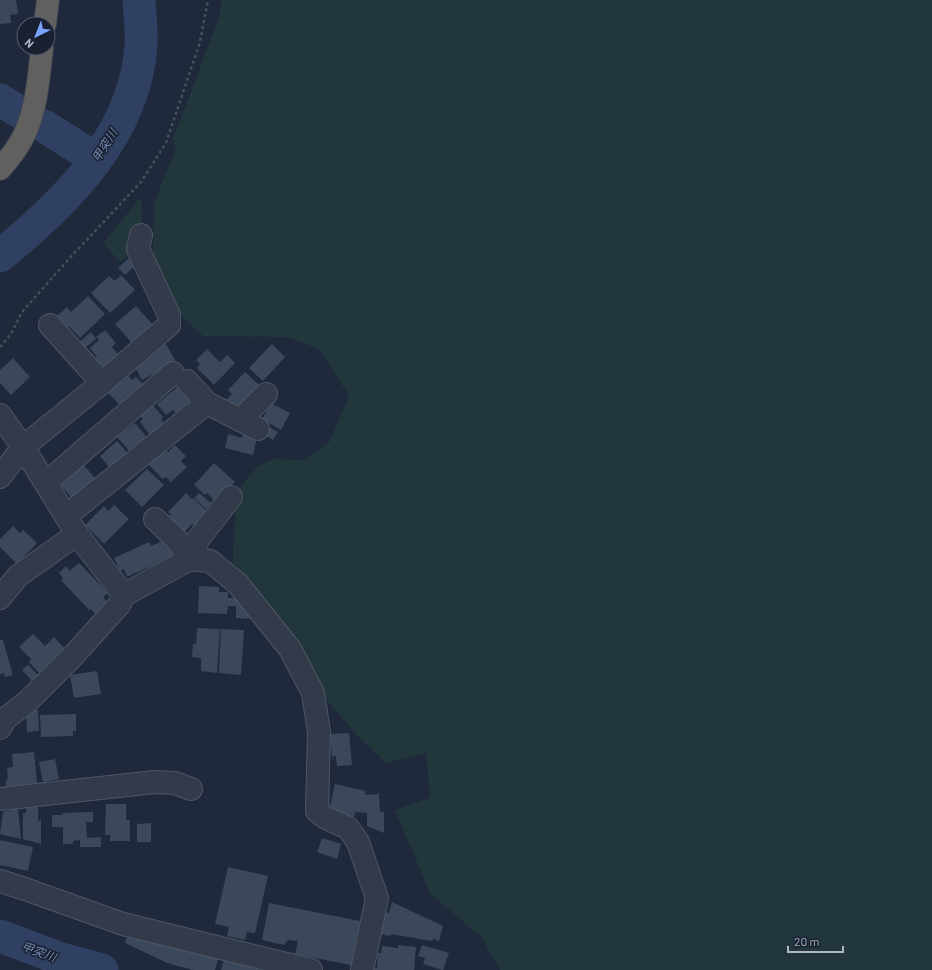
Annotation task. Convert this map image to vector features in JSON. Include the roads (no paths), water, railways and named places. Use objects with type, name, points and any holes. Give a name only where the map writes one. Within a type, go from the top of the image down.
[{"type":"highway","points":[[46,16],[48,0]]},
{"type":"highway","points":[[0,170],[11,157],[26,131],[34,107],[41,56]]},
{"type":"street","points":[[0,476],[24,447],[102,383],[169,325],[169,315],[138,249],[141,235]]},
{"type":"street","points":[[50,325],[102,383]]},
{"type":"street","points":[[46,483],[180,377],[207,403],[249,425],[266,394]]},
{"type":"street","points":[[0,596],[18,576],[71,525],[207,403]]},
{"type":"street","points":[[0,415],[24,447],[71,525],[124,595]]},
{"type":"street","points":[[193,560],[196,542],[231,497]]},
{"type":"street","points":[[155,519],[178,541],[193,560]]},
{"type":"street","points":[[0,728],[4,719],[27,702],[73,656],[119,605],[124,595],[193,560],[210,561],[238,584],[290,649],[313,693],[319,732],[317,811],[324,817],[348,828],[358,842],[377,898],[362,970]]},
{"type":"street","points":[[0,799],[155,782],[175,783],[191,789]]},
{"type":"street","points":[[0,881],[123,924],[311,970]]},
{"type":"waterway","name":"甲突川","points":[[0,256],[49,213],[72,190],[93,164],[111,138],[126,109],[136,78],[141,46],[139,0]]},
{"type":"waterway","points":[[0,100],[18,111]]},
{"type":"waterway","points":[[44,126],[96,159]]},
{"type":"waterway","name":"甲突川","points":[[0,936],[61,959],[102,970]]}]
